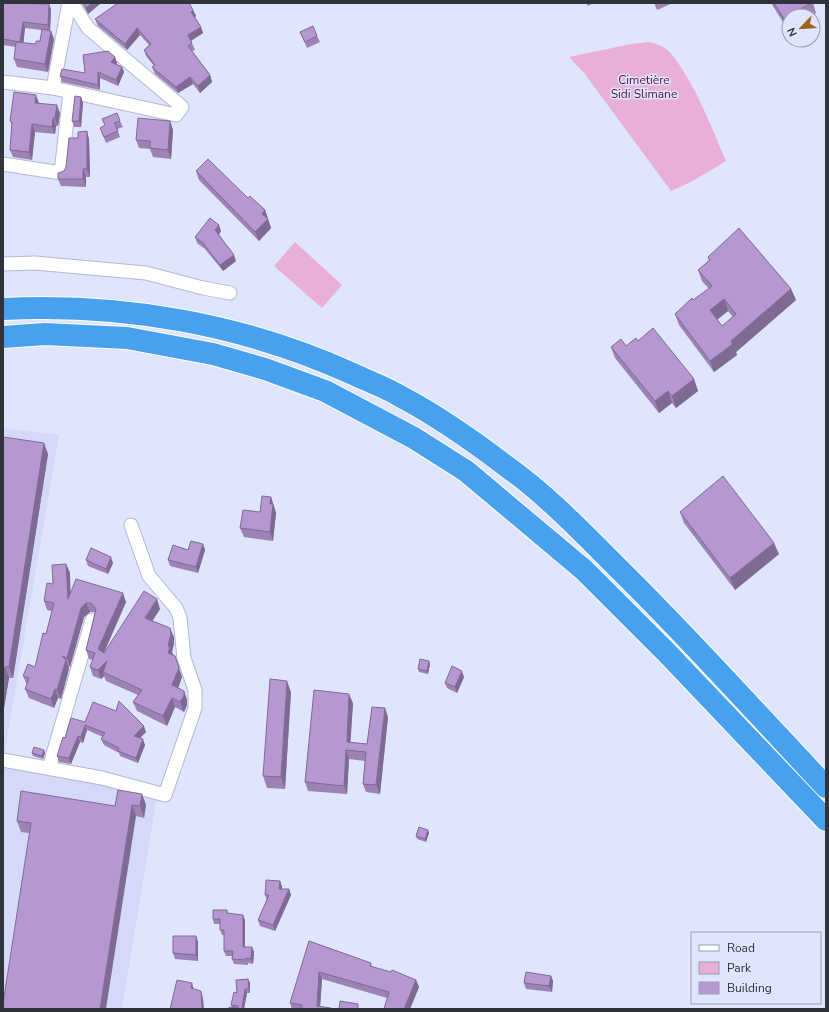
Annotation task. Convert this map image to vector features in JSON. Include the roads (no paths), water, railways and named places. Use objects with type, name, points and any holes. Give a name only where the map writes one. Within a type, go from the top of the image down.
[{"type":"highway","points":[[3,309],[29,308],[96,310],[166,317],[238,332],[304,354],[396,393],[450,425],[506,466],[568,518],[663,613],[826,787]]},
{"type":"highway","points":[[3,337],[45,334],[127,338],[213,354],[265,369],[325,391],[414,438],[466,471],[584,570],[826,820]]},
{"type":"street","points":[[53,88],[71,3]]},
{"type":"street","points":[[3,82],[53,88],[176,115],[182,107],[88,28],[71,3]]},
{"type":"street","points":[[3,164],[61,173],[70,92]]},
{"type":"street","points":[[3,264],[35,264],[146,273],[203,288],[230,293]]},
{"type":"street","points":[[3,760],[102,778],[165,795],[192,717],[196,699],[195,690],[184,658],[180,618],[176,608],[168,596],[149,576],[131,525]]},
{"type":"street","points":[[49,768],[92,620]]},
{"type":"park label","name":"Cimetière Sidi Slimane","points":[[644,87]]}]
